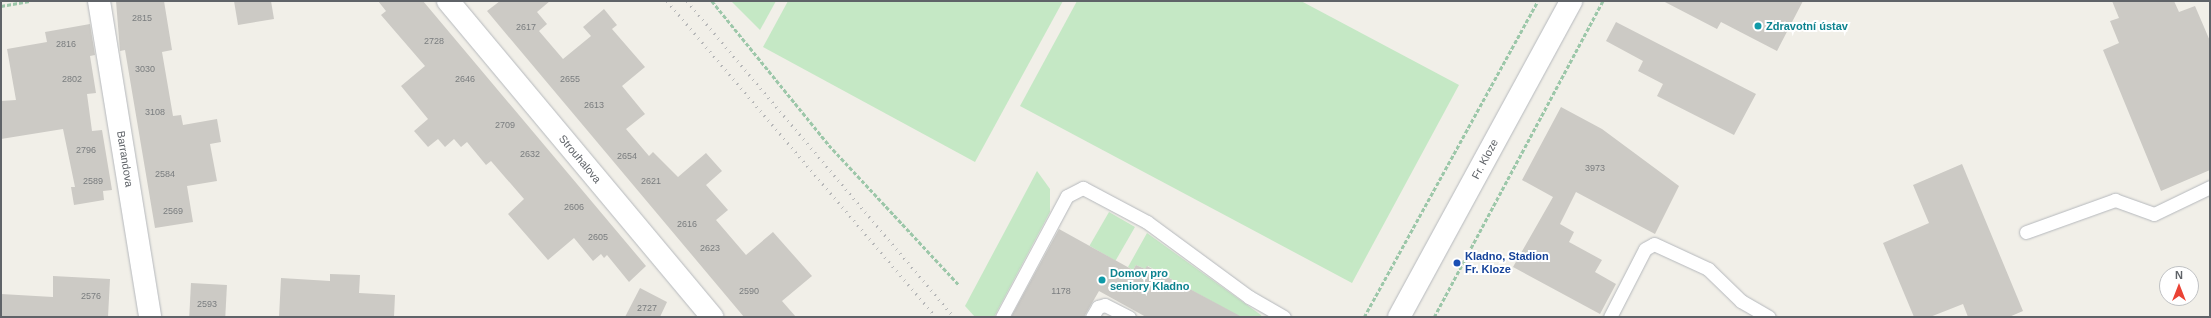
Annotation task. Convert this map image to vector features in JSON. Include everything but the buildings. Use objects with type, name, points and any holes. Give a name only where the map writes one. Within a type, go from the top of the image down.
[{"type":"street","name":"Barrandova","points":[[99,1],[150,317]]},
{"type":"street","name":"Strouhalova","points":[[448,1],[712,317]]},
{"type":"street","name":"Fr. Kloze","points":[[1399,317],[1571,1]]},
{"type":"lane","points":[[2026,232],[2115,200],[2154,214],[2210,187]]},
{"type":"lane","points":[[1002,317],[1067,196],[1083,188],[1146,222],[1249,297],[1284,317]]},
{"type":"lane","points":[[1610,317],[1645,249],[1654,244],[1708,269],[1741,301],[1769,317]]},
{"type":"lane","points":[[1092,317],[1098,307],[1105,305],[1129,317]]},
{"type":"path","points":[[1,6],[30,1]]},
{"type":"path","points":[[712,1],[829,146],[958,285]]},
{"type":"path","points":[[1364,317],[1538,1]]},
{"type":"path","points":[[1434,317],[1603,1]]},
{"type":"green space","points":[[731,1],[776,1],[760,30]]},
{"type":"green space","points":[[788,1],[1063,1],[975,162],[763,47]]},
{"type":"green space","points":[[1077,1],[1301,1],[1459,85],[1352,283],[1020,106]]},
{"type":"green space","points":[[1037,171],[1050,189],[1050,212],[994,317],[975,317],[965,306]]},
{"type":"green space","points":[[1109,212],[1135,227],[1115,261],[1090,246]]},
{"type":"green space","points":[[1147,233],[1262,317],[1240,317],[1148,266],[1145,269],[1136,265],[1133,270],[1128,267]]},
{"type":"railway","points":[[667,1],[936,317]]},
{"type":"railway","points":[[687,1],[954,317]]},
{"type":"place","name":"Zdravotní ústav","points":[[1758,26]]},
{"type":"place","name":"Kladno, Stadion Fr. Kloze","points":[[1457,263]]},
{"type":"place","name":"Domov pro seniory Kladno","points":[[1102,280]]}]
